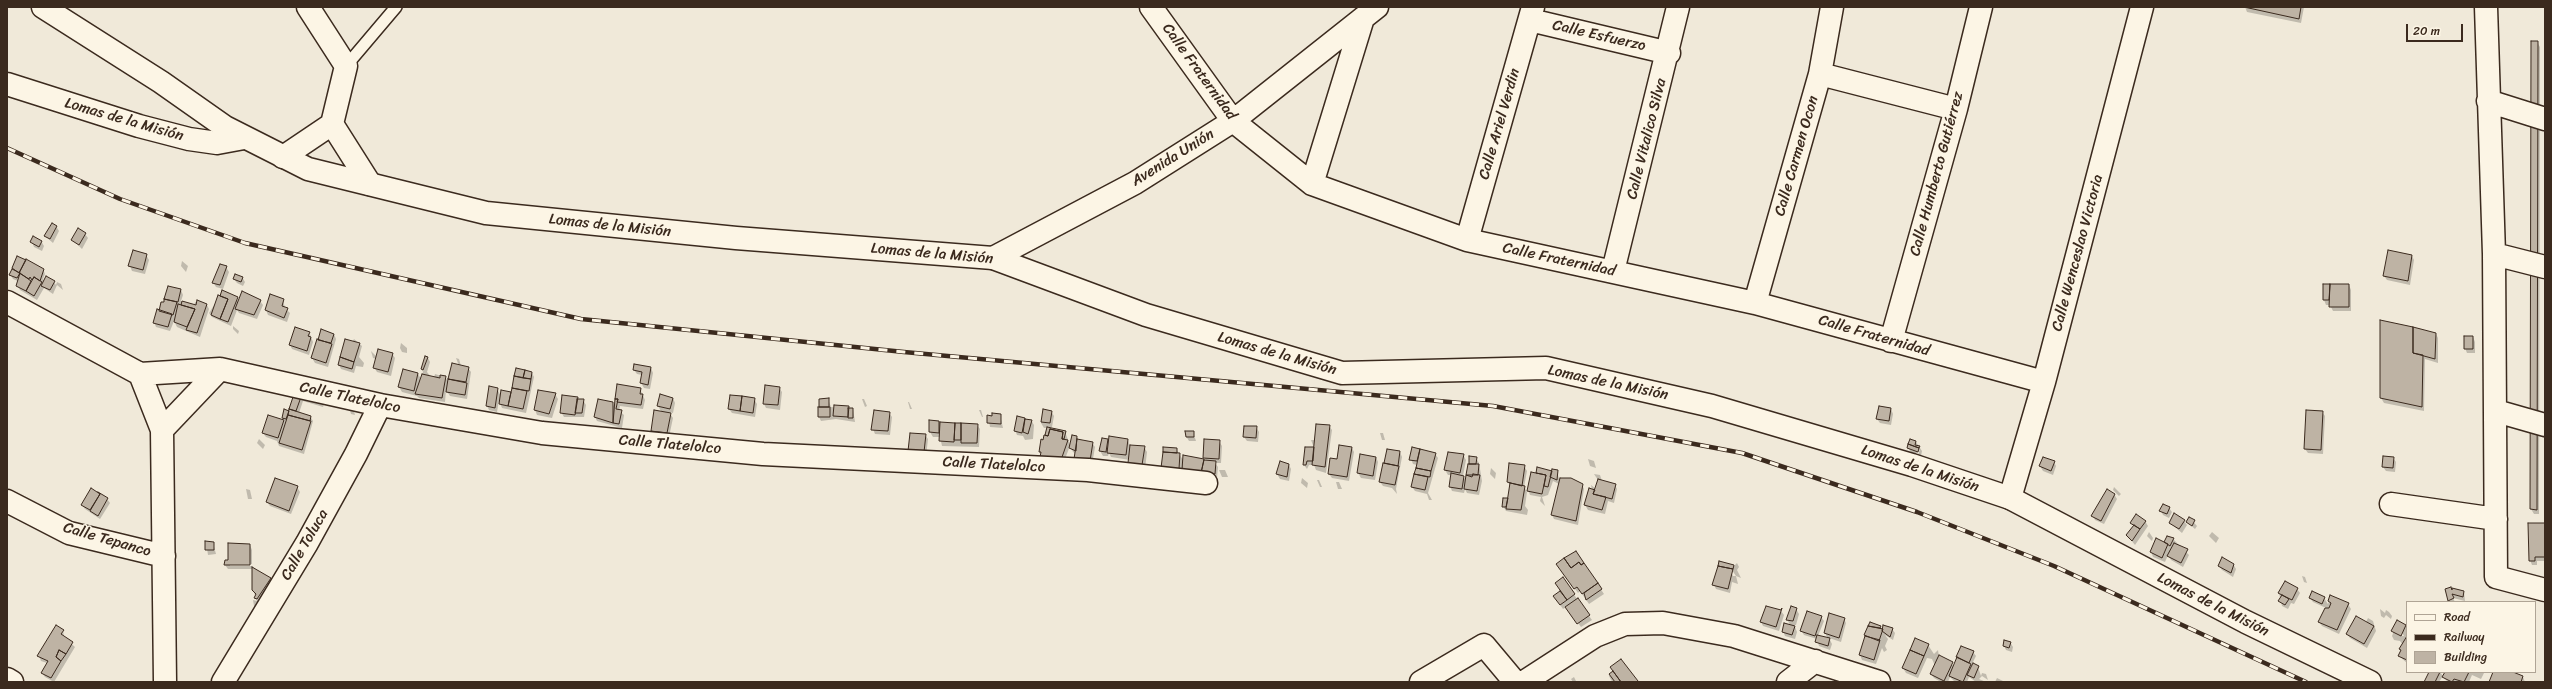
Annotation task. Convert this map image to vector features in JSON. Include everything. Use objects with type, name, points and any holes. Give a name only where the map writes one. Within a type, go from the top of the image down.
[{"type":"street","name":"Lomas de la Misión","points":[[43,7],[124,57],[244,138],[308,169],[486,213],[736,238],[994,258],[1146,315],[1342,373],[1546,368],[1712,406],[1912,465],[2010,498],[2239,618],[2370,682]]},
{"type":"street","points":[[283,157],[332,124],[346,66],[308,7]]},
{"type":"street","name":"Calle Fraternidad","points":[[1151,7],[1233,121],[1312,184],[1467,240],[1755,303],[2044,382]]},
{"type":"street","name":"Calle Vitalico Silva","points":[[1613,271],[1669,53],[1678,7]]},
{"type":"street","name":"Calle Carmen Ocon","points":[[1755,303],[1820,74],[1832,7]]},
{"type":"street","name":"Calle Humberto Gutiérrez","points":[[1890,341],[1956,109],[1981,7]]},
{"type":"street","name":"Calle Wenceslao Victoria","points":[[2010,498],[2044,382],[2142,7]]},
{"type":"street","points":[[2486,7],[2494,254],[2496,577],[2545,590]]},
{"type":"street","points":[[1312,184],[1370,13]]},
{"type":"street","name":"Avenida Unión","points":[[994,258],[1135,183],[1233,121],[1370,13]]},
{"type":"street","name":"Calle Esfuerzo","points":[[1531,13],[1669,53]]},
{"type":"street","name":"Calle Ariel Verdin","points":[[1467,240],[1531,13]]},
{"type":"street","points":[[1820,74],[1956,109]]},
{"type":"street","name":"Lomas de la Misión","points":[[7,84],[139,126],[189,139],[217,143],[244,138]]},
{"type":"street","points":[[2488,101],[2545,119]]},
{"type":"street","points":[[332,124],[370,184]]},
{"type":"street","points":[[2494,254],[2545,267]]},
{"type":"street","points":[[7,302],[140,374],[162,430],[165,682]]},
{"type":"street","points":[[162,430],[220,370]]},
{"type":"street","name":"Calle Tlatelolco","points":[[140,374],[220,370],[380,405],[550,434],[763,454],[1088,470],[1206,483]]},
{"type":"street","name":"Calle Toluca","points":[[223,682],[306,543],[356,454],[380,405]]},
{"type":"street","points":[[2496,411],[2545,425]]},
{"type":"street","name":"Calle Tepanco","points":[[7,501],[69,533],[164,556]]},
{"type":"street","points":[[2391,504],[2496,519]]},
{"type":"street","points":[[1524,682],[1595,636],[1625,624],[1663,623],[1734,636],[1879,682]]},
{"type":"street","points":[[1421,682],[1466,654],[1484,646],[1515,682]]},
{"type":"street","points":[[1788,682],[1815,661]]},
{"type":"street","points":[[7,679],[12,682]]},
{"type":"lane","points":[[346,66],[396,7]]},
{"type":"building","points":[[2244,7],[2301,7],[2299,19]]},
{"type":"building","points":[[2531,41],[2538,41],[2537,510],[2530,509]]},
{"type":"building","points":[[52,223],[57,226],[50,239],[44,236]]},
{"type":"building","points":[[78,228],[86,233],[79,245],[71,240]]},
{"type":"building","points":[[33,236],[42,241],[39,247],[30,242]]},
{"type":"building","points":[[133,250],[147,254],[143,270],[128,266]]},
{"type":"building","points":[[2388,250],[2412,255],[2408,281],[2383,276]]},
{"type":"building","points":[[17,256],[26,260],[19,273],[12,268]]},
{"type":"building","points":[[26,259],[44,269],[40,281],[34,277],[32,280],[30,277],[29,279],[19,273]]},
{"type":"building","points":[[220,264],[227,266],[220,285],[212,283]]},
{"type":"building","points":[[12,269],[20,273],[17,278],[9,275]]},
{"type":"building","points":[[20,273],[31,281],[26,291],[16,286]]},
{"type":"building","points":[[235,274],[243,277],[241,282],[233,279]]},
{"type":"building","points":[[46,276],[55,281],[50,290],[41,286]]},
{"type":"building","points":[[34,277],[42,282],[34,296],[26,291]]},
{"type":"building","points":[[2323,284],[2330,284],[2329,300],[2323,300]]},
{"type":"building","points":[[2330,284],[2349,284],[2349,307],[2329,307]]},
{"type":"building","points":[[168,286],[181,289],[178,302],[164,299]]},
{"type":"building","points":[[222,290],[238,297],[228,322],[220,319],[228,299],[220,296]]},
{"type":"building","points":[[242,291],[261,300],[254,315],[235,309]]},
{"type":"building","points":[[270,294],[284,299],[282,306],[288,308],[284,318],[265,310]]},
{"type":"building","points":[[218,295],[228,299],[220,319],[211,315]]},
{"type":"building","points":[[164,299],[177,302],[173,315],[159,311],[161,302],[164,302]]},
{"type":"building","points":[[197,300],[207,304],[197,333],[186,330],[195,309],[181,305],[182,301],[196,305]]},
{"type":"building","points":[[178,304],[195,309],[187,327],[174,322]]},
{"type":"building","points":[[157,309],[172,314],[168,327],[153,323]]},
{"type":"building","points":[[2380,320],[2413,327],[2413,353],[2423,355],[2422,407],[2380,398]]},
{"type":"building","points":[[295,327],[310,332],[308,336],[311,337],[307,351],[289,345]]},
{"type":"building","points":[[2413,327],[2436,333],[2435,359],[2413,353]]},
{"type":"building","points":[[321,329],[334,334],[331,343],[318,340]]},
{"type":"building","points":[[2464,336],[2473,336],[2473,349],[2464,349]]},
{"type":"building","points":[[317,339],[332,344],[326,363],[311,358]]},
{"type":"building","points":[[345,339],[360,343],[354,362],[340,357]]},
{"type":"building","points":[[378,349],[393,353],[388,372],[373,368]]},
{"type":"building","points":[[425,356],[428,357],[423,370],[421,369]]},
{"type":"building","points":[[340,357],[354,362],[352,369],[338,365]]},
{"type":"building","points":[[452,363],[469,367],[466,382],[448,379]]},
{"type":"building","points":[[634,364],[651,367],[648,385],[640,383],[642,372],[633,370]]},
{"type":"building","points":[[516,368],[525,370],[523,378],[514,376]]},
{"type":"building","points":[[403,369],[418,373],[414,391],[398,387]]},
{"type":"building","points":[[525,370],[532,372],[531,379],[523,378]]},
{"type":"building","points":[[422,374],[440,378],[440,375],[446,376],[442,398],[415,394]]},
{"type":"building","points":[[514,376],[531,379],[529,391],[512,388]]},
{"type":"building","points":[[448,379],[467,383],[465,395],[446,392]]},
{"type":"building","points":[[617,384],[641,388],[640,394],[643,394],[641,405],[617,402],[618,399],[615,399]]},
{"type":"building","points":[[765,385],[780,387],[778,405],[763,404]]},
{"type":"building","points":[[489,386],[498,388],[495,408],[486,406]]},
{"type":"building","points":[[296,388],[301,397],[296,411],[289,409]]},
{"type":"building","points":[[512,388],[527,391],[523,409],[508,406]]},
{"type":"building","points":[[501,390],[511,392],[508,406],[499,404]]},
{"type":"building","points":[[538,390],[556,393],[549,414],[534,410]]},
{"type":"building","points":[[660,394],[673,398],[670,409],[657,406]]},
{"type":"building","points":[[562,395],[578,397],[575,415],[560,413]]},
{"type":"building","points":[[730,395],[742,396],[740,411],[728,409]]},
{"type":"building","points":[[742,396],[755,398],[753,413],[740,411]]},
{"type":"building","points":[[829,398],[829,407],[819,407],[819,399]]},
{"type":"building","points":[[577,399],[584,399],[582,413],[575,413]]},
{"type":"building","points":[[598,399],[613,402],[613,423],[594,417]]},
{"type":"building","points":[[615,399],[618,399],[616,409],[622,410],[619,424],[613,423]]},
{"type":"building","points":[[834,405],[849,406],[848,417],[833,416]]},
{"type":"building","points":[[1879,406],[1891,408],[1889,421],[1876,419]]},
{"type":"building","points":[[818,407],[830,407],[830,417],[818,417]]},
{"type":"building","points":[[848,408],[853,408],[853,418],[848,418]]},
{"type":"building","points":[[284,409],[289,411],[286,419],[282,418]]},
{"type":"building","points":[[289,409],[311,416],[310,421],[288,415]]},
{"type":"building","points":[[1043,409],[1052,411],[1050,423],[1041,422]]},
{"type":"building","points":[[654,410],[671,413],[667,433],[651,431]]},
{"type":"building","points":[[874,410],[890,412],[888,431],[871,430]]},
{"type":"building","points":[[2306,410],[2323,411],[2321,450],[2304,449]]},
{"type":"building","points":[[992,413],[1001,414],[1001,424],[987,423],[987,415],[992,416]]},
{"type":"building","points":[[268,415],[284,420],[278,438],[262,433]]},
{"type":"building","points":[[288,415],[311,421],[302,450],[279,443]]},
{"type":"building","points":[[1017,416],[1025,418],[1022,433],[1014,431]]},
{"type":"building","points":[[1025,419],[1032,420],[1028,434],[1023,432]]},
{"type":"building","points":[[929,420],[939,421],[939,433],[929,432]]},
{"type":"building","points":[[940,422],[955,423],[954,442],[939,441]]},
{"type":"building","points":[[955,423],[961,423],[961,440],[954,440]]},
{"type":"building","points":[[961,423],[978,424],[977,443],[961,443]]},
{"type":"building","points":[[1316,424],[1330,425],[1325,467],[1312,465]]},
{"type":"building","points":[[1244,426],[1257,426],[1256,438],[1243,437]]},
{"type":"building","points":[[1047,427],[1066,431],[1064,439],[1062,439],[1063,432],[1050,429],[1048,436],[1045,435]]},
{"type":"building","points":[[1050,429],[1063,432],[1062,439],[1068,440],[1061,460],[1040,457],[1041,452],[1039,452],[1041,439],[1043,440],[1044,435],[1048,436]]},
{"type":"building","points":[[1185,431],[1194,431],[1194,437],[1186,437]]},
{"type":"building","points":[[910,433],[926,434],[924,452],[908,451]]},
{"type":"building","points":[[1072,435],[1077,436],[1076,451],[1069,448]]},
{"type":"building","points":[[1109,436],[1128,439],[1126,455],[1107,453]]},
{"type":"building","points":[[1102,438],[1108,439],[1106,452],[1099,451]]},
{"type":"building","points":[[1077,439],[1093,442],[1090,461],[1074,459]]},
{"type":"building","points":[[1204,439],[1220,440],[1219,459],[1203,458]]},
{"type":"building","points":[[1910,439],[1916,441],[1915,445],[1920,446],[1919,448],[1908,444]]},
{"type":"building","points":[[1908,444],[1919,448],[1918,452],[1907,448]]},
{"type":"building","points":[[1130,445],[1145,446],[1142,465],[1128,463]]},
{"type":"building","points":[[1339,445],[1352,447],[1347,477],[1328,474],[1330,458],[1337,459]]},
{"type":"building","points":[[1163,447],[1177,448],[1177,453],[1163,452]]},
{"type":"building","points":[[1305,447],[1314,447],[1313,461],[1307,461],[1306,465],[1303,465]]},
{"type":"building","points":[[1412,447],[1420,449],[1417,461],[1409,460]]},
{"type":"building","points":[[1387,449],[1400,451],[1398,466],[1384,463]]},
{"type":"building","points":[[1420,449],[1436,453],[1431,471],[1416,468]]},
{"type":"building","points":[[1163,452],[1180,453],[1179,469],[1161,468]]},
{"type":"building","points":[[1448,452],[1464,454],[1460,473],[1444,470]]},
{"type":"building","points":[[1360,454],[1376,457],[1373,476],[1357,473]]},
{"type":"building","points":[[1183,455],[1204,459],[1201,473],[1182,470]]},
{"type":"building","points":[[1469,456],[1477,457],[1476,464],[1469,464]]},
{"type":"building","points":[[2383,456],[2394,457],[2393,468],[2382,467]]},
{"type":"building","points":[[2043,457],[2055,461],[2051,471],[2039,466]]},
{"type":"building","points":[[1204,460],[1216,461],[1215,474],[1201,473]]},
{"type":"building","points":[[1280,461],[1289,464],[1287,477],[1276,474]]},
{"type":"building","points":[[1383,463],[1399,466],[1395,485],[1379,482]]},
{"type":"building","points":[[1509,463],[1525,465],[1522,486],[1507,482]]},
{"type":"building","points":[[1468,464],[1479,464],[1478,475],[1466,475]]},
{"type":"building","points":[[1537,467],[1552,471],[1548,487],[1544,486],[1546,475],[1536,473]]},
{"type":"building","points":[[1416,468],[1431,471],[1430,477],[1414,474]]},
{"type":"building","points":[[1552,469],[1558,470],[1557,480],[1550,477]]},
{"type":"building","points":[[1531,472],[1546,475],[1542,494],[1527,491]]},
{"type":"building","points":[[1451,473],[1464,476],[1462,489],[1449,487]]},
{"type":"building","points":[[1414,474],[1428,477],[1425,490],[1411,487]]},
{"type":"building","points":[[1473,474],[1480,475],[1477,491],[1464,489],[1466,475],[1472,477]]},
{"type":"building","points":[[275,478],[298,486],[289,511],[266,502]]},
{"type":"building","points":[[1560,478],[1571,478],[1583,484],[1576,521],[1551,515]]},
{"type":"building","points":[[1598,479],[1616,484],[1612,499],[1593,494]]},
{"type":"building","points":[[1510,483],[1525,486],[1521,510],[1506,509]]},
{"type":"building","points":[[91,488],[100,494],[90,510],[81,505]]},
{"type":"building","points":[[1589,488],[1595,490],[1593,494],[1606,497],[1602,510],[1584,505]]},
{"type":"building","points":[[2107,489],[2115,494],[2101,521],[2091,516]]},
{"type":"building","points":[[98,492],[108,498],[98,516],[90,511],[100,494]]},
{"type":"building","points":[[1503,498],[1508,498],[1506,507],[1502,507]]},
{"type":"building","points":[[2163,504],[2170,507],[2167,514],[2159,511]]},
{"type":"building","points":[[2174,513],[2185,520],[2179,529],[2169,523]]},
{"type":"building","points":[[2136,514],[2146,521],[2140,529],[2130,523]]},
{"type":"building","points":[[2189,517],[2195,520],[2192,526],[2186,522]]},
{"type":"building","points":[[2528,523],[2545,523],[2545,557],[2535,557],[2535,561],[2529,561]]},
{"type":"building","points":[[2134,525],[2140,529],[2132,541],[2126,535]]},
{"type":"building","points":[[2167,536],[2174,538],[2170,546],[2164,542]]},
{"type":"building","points":[[2156,538],[2168,544],[2162,558],[2150,552]]},
{"type":"building","points":[[205,541],[214,542],[214,550],[205,550]]},
{"type":"building","points":[[228,543],[250,544],[250,565],[224,565],[225,560],[228,560]]},
{"type":"building","points":[[2174,543],[2188,549],[2181,563],[2167,556]]},
{"type":"building","points":[[1576,551],[1584,563],[1581,565],[1579,562],[1571,568],[1564,558]]},
{"type":"building","points":[[2222,557],[2234,564],[2231,573],[2218,566]]},
{"type":"building","points":[[1564,558],[1571,568],[1579,562],[1581,565],[1584,563],[1598,583],[1582,594],[1577,587],[1574,589],[1556,564]]},
{"type":"building","points":[[1719,561],[1734,565],[1733,569],[1718,566]]},
{"type":"building","points":[[1718,566],[1733,569],[1728,589],[1712,585]]},
{"type":"building","points":[[252,567],[271,578],[257,599],[254,598],[256,594],[252,590]]},
{"type":"building","points":[[1563,577],[1575,594],[1567,600],[1555,583]]},
{"type":"building","points":[[2285,581],[2298,588],[2292,600],[2278,593]]},
{"type":"building","points":[[1598,583],[1602,589],[1586,600],[1584,593]]},
{"type":"building","points":[[2451,587],[2452,590],[2452,588],[2464,591],[2463,597],[2452,594],[2454,598],[2448,601],[2445,589]]},
{"type":"building","points":[[1560,591],[1567,600],[1560,605],[1553,596]]},
{"type":"building","points":[[2312,591],[2325,597],[2322,604],[2309,598]]},
{"type":"building","points":[[2282,595],[2289,599],[2285,605],[2278,601]]},
{"type":"building","points":[[2330,595],[2349,603],[2337,630],[2318,622],[2325,608],[2329,608],[2331,603],[2328,601]]},
{"type":"building","points":[[1578,598],[1590,615],[1577,624],[1565,607]]},
{"type":"building","points":[[1766,606],[1781,610],[1782,608],[1776,627],[1760,622]]},
{"type":"building","points":[[1791,606],[1797,608],[1793,621],[1786,620]]},
{"type":"building","points":[[1807,611],[1822,616],[1815,636],[1800,631]]},
{"type":"building","points":[[1829,613],[1845,618],[1839,638],[1824,633]]},
{"type":"building","points":[[2356,616],[2374,626],[2364,644],[2346,634]]},
{"type":"building","points":[[2397,620],[2406,625],[2401,636],[2391,631]]},
{"type":"building","points":[[1870,622],[1881,626],[1880,628],[1868,626]]},
{"type":"building","points":[[1784,623],[1795,626],[1792,635],[1782,632]]},
{"type":"building","points":[[56,625],[64,630],[61,634],[73,642],[66,654],[59,650],[56,657],[61,661],[51,678],[41,673],[48,661],[37,656]]},
{"type":"building","points":[[1883,625],[1893,628],[1890,637],[1882,631]]},
{"type":"building","points":[[1868,626],[1883,629],[1879,641],[1864,635]]},
{"type":"building","points":[[1817,635],[1830,638],[1828,646],[1815,642]]},
{"type":"building","points":[[1865,636],[1880,640],[1874,660],[1859,655]]},
{"type":"building","points":[[1915,638],[1929,644],[1924,656],[1910,650]]},
{"type":"building","points":[[2406,638],[2406,660],[2398,656],[2401,650],[2399,649]]},
{"type":"building","points":[[2004,640],[2011,642],[2009,648],[2003,646]]},
{"type":"building","points":[[1961,646],[1974,651],[1969,663],[1956,657]]},
{"type":"building","points":[[59,650],[66,654],[61,661],[56,657]]},
{"type":"building","points":[[1910,650],[1924,656],[1916,674],[1902,668]]},
{"type":"building","points":[[1939,655],[1953,662],[1944,681],[1930,674]]},
{"type":"building","points":[[1957,657],[1971,664],[1963,682],[1949,676]]},
{"type":"building","points":[[1621,659],[1638,681],[1637,682],[1621,682],[1610,667]]},
{"type":"building","points":[[1973,663],[1979,666],[1974,678],[1967,675]]},
{"type":"building","points":[[1613,671],[1621,682],[1615,682],[1609,674]]},
{"type":"building","points":[[2428,673],[2440,673],[2435,682],[2424,682]]},
{"type":"building","points":[[2444,673],[2468,673],[2464,682],[2454,679],[2452,682],[2442,677]]},
{"type":"building","points":[[2493,673],[2516,673],[2523,676],[2521,682],[2489,682]]},
{"type":"railway","points":[[7,148],[120,199],[245,243],[581,319],[904,352],[1493,406],[1742,453],[1917,512],[2054,566],[2306,682]]}]
